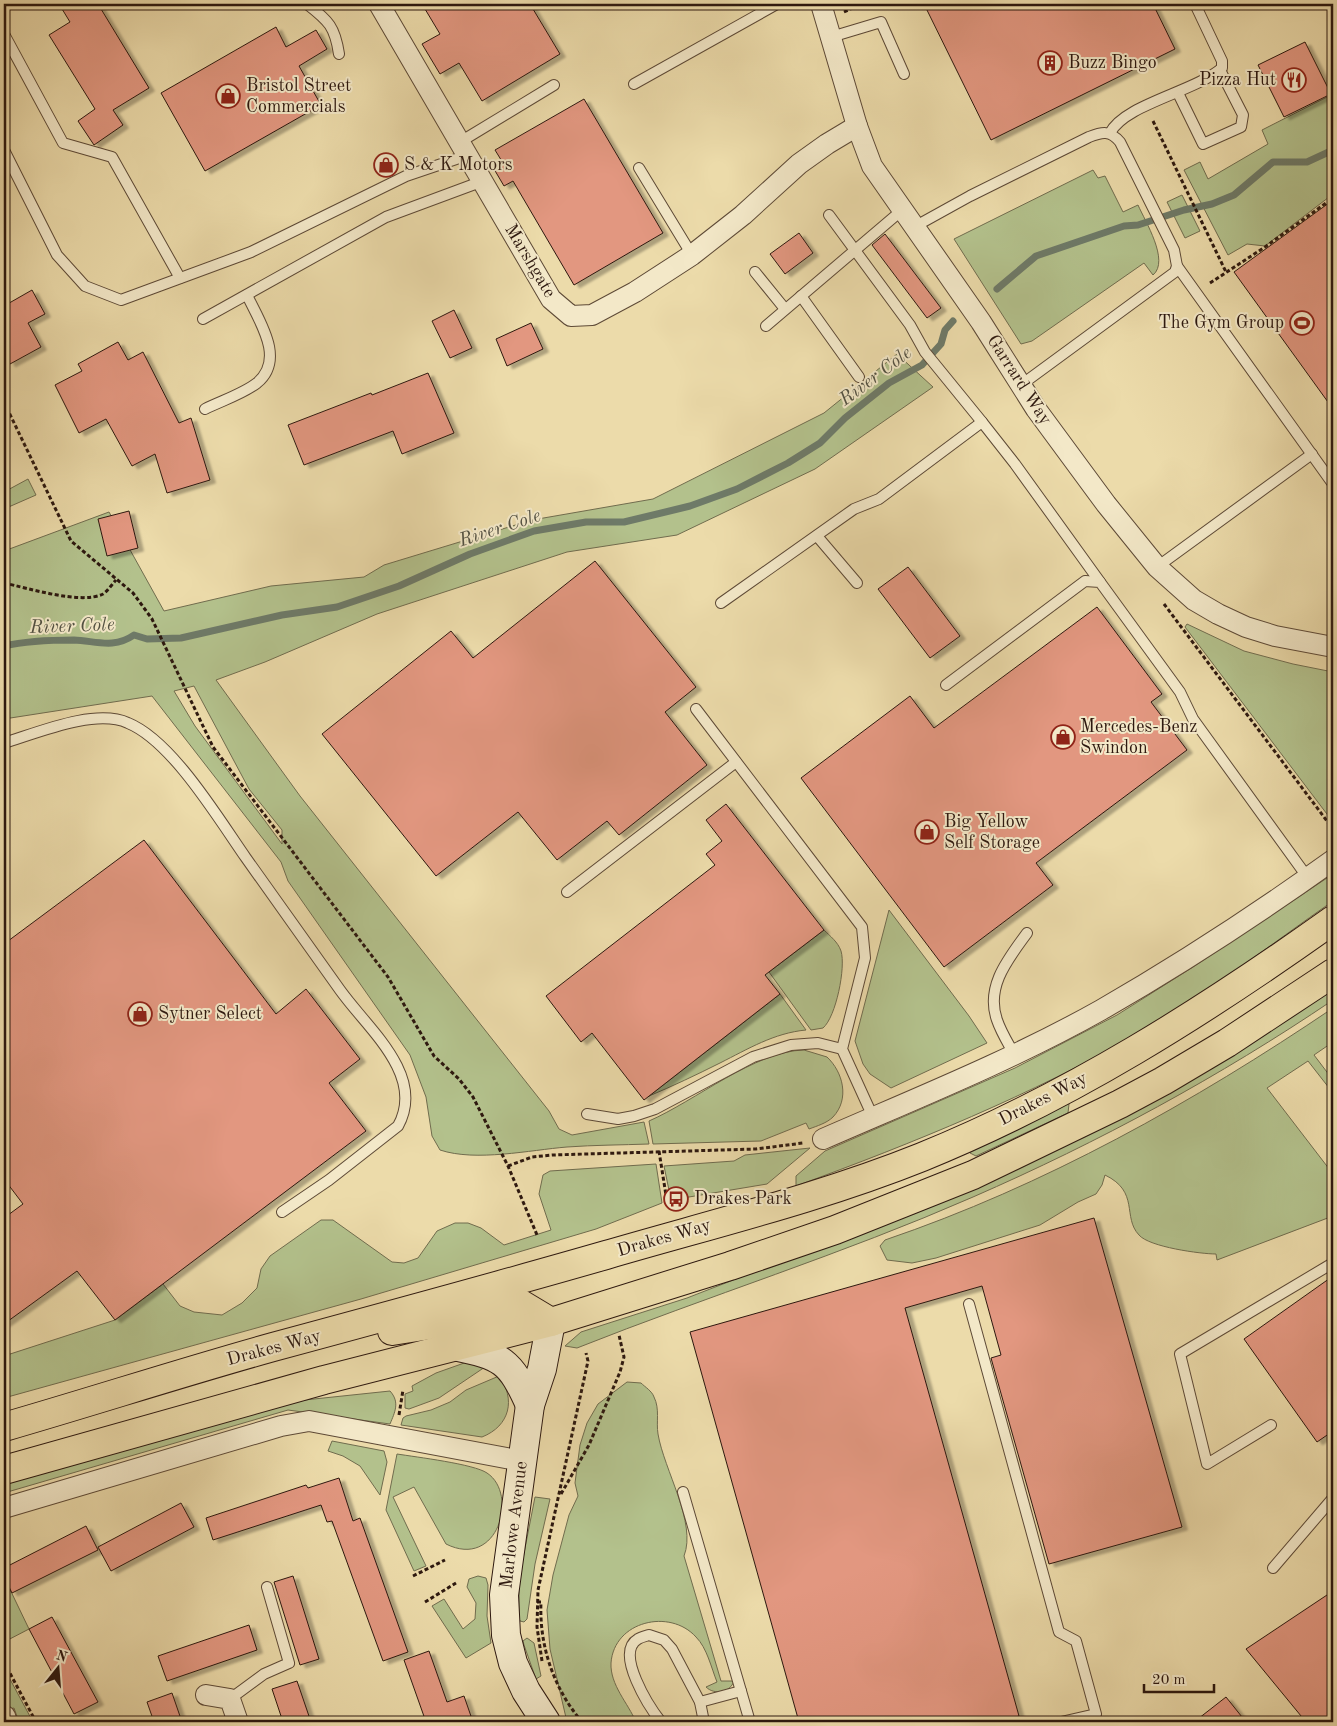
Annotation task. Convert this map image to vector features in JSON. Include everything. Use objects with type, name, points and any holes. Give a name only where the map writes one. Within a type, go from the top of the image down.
[{"type":"main road","name":"Drakes Way","points":[[4,1427],[273,1347],[328,1334],[781,1204],[923,1156],[1031,1105],[1118,1060],[1221,998],[1333,920]]},
{"type":"main road","points":[[4,1470],[324,1380],[551,1322],[783,1248],[973,1176],[1163,1082],[1227,1043],[1333,973]]},
{"type":"main road","points":[[328,1334],[398,1330],[521,1304],[551,1322]]},
{"type":"street","name":"Marshgate","points":[[379,4],[551,299],[571,316],[592,315],[634,292],[692,255],[743,215],[799,164],[826,144],[857,126]]},
{"type":"street","name":"Garrard Way","points":[[821,4],[839,34],[857,126],[872,166],[981,322],[1021,385],[1106,504],[1157,567],[1194,600],[1218,614],[1275,636],[1333,647]]},
{"type":"street","points":[[823,1139],[1014,1054],[1100,1010],[1216,939],[1333,860]]},
{"type":"street","name":"Marlowe Avenue","points":[[546,1722],[518,1677],[506,1635],[506,1573],[530,1405],[542,1369],[551,1322]]},
{"type":"street","points":[[454,1346],[484,1353],[505,1364],[517,1377],[530,1405]]},
{"type":"street","points":[[4,1508],[281,1426],[309,1421],[522,1460]]},
{"type":"street","points":[[206,1695],[230,1699],[238,1722]]},
{"type":"lane","points":[[307,4],[330,23],[337,39],[339,54]]},
{"type":"lane","points":[[634,84],[777,4]]},
{"type":"lane","points":[[1178,93],[1203,144],[1241,127],[1243,115],[1220,70],[1222,61],[1195,4]]},
{"type":"lane","points":[[839,34],[881,22],[904,74]]},
{"type":"lane","points":[[4,34],[63,143],[112,157],[180,278]]},
{"type":"lane","points":[[1110,133],[1117,122],[1178,93],[1220,70]]},
{"type":"lane","points":[[4,150],[57,255],[85,286],[120,300],[251,252],[464,148],[554,85]]},
{"type":"lane","points":[[914,227],[970,196],[1089,137],[1102,132],[1110,133],[1120,142],[1174,250],[1177,266],[1333,484]]},
{"type":"lane","points":[[639,168],[692,255]]},
{"type":"lane","points":[[203,319],[386,217],[483,181]]},
{"type":"lane","points":[[766,326],[902,211]]},
{"type":"lane","points":[[829,214],[910,325],[925,352],[1015,464],[1180,692],[1193,719],[1308,878]]},
{"type":"lane","points":[[1021,385],[1171,277],[1177,266]]},
{"type":"lane","points":[[756,272],[785,309]]},
{"type":"lane","points":[[205,409],[257,384],[269,370],[271,355],[265,332],[247,295]]},
{"type":"lane","points":[[801,296],[859,376]]},
{"type":"lane","points":[[721,603],[854,509],[879,499],[982,422]]},
{"type":"lane","points":[[1157,567],[1312,454]]},
{"type":"lane","points":[[817,536],[857,583]]},
{"type":"lane","points":[[946,685],[1085,581],[1100,582]]},
{"type":"lane","points":[[696,709],[862,927],[865,958],[842,1049],[873,1117]]},
{"type":"lane","points":[[4,743],[90,719],[112,717],[129,723],[167,750],[220,820],[341,992],[396,1065],[407,1094],[405,1114],[398,1126],[329,1180],[282,1212]]},
{"type":"lane","points":[[567,892],[736,762]]},
{"type":"lane","points":[[1014,1054],[996,1019],[993,1000],[1000,970],[1027,933]]},
{"type":"lane","points":[[587,1114],[618,1119],[655,1109],[753,1057],[791,1045],[818,1043],[842,1049]]},
{"type":"lane","points":[[1271,1425],[1208,1464],[1180,1354],[1333,1263]]},
{"type":"lane","points":[[969,1304],[1059,1632],[1076,1641],[1096,1714],[1061,1722]]},
{"type":"lane","points":[[683,1492],[750,1722]]},
{"type":"lane","points":[[1273,1568],[1333,1498]]},
{"type":"lane","points":[[230,1699],[264,1674],[289,1663],[267,1587]]},
{"type":"lane","points":[[662,1722],[639,1689],[631,1664],[631,1648],[637,1639],[649,1635],[668,1644],[700,1702],[704,1722]]},
{"type":"lane","points":[[700,1702],[740,1691]]},
{"type":"path","points":[[839,34],[842,13],[861,4]]},
{"type":"path","points":[[1146,107],[1226,272]]},
{"type":"path","points":[[1196,292],[1333,198]]},
{"type":"path","points":[[4,402],[71,541],[133,593],[152,619],[213,747],[388,977],[434,1056],[459,1079],[473,1097],[508,1166],[537,1235]]},
{"type":"path","points":[[4,583],[92,598],[105,593],[116,580]]},
{"type":"path","points":[[1161,600],[1333,829]]},
{"type":"path","points":[[508,1166],[532,1157],[552,1155],[756,1149],[797,1145],[823,1139]]},
{"type":"path","points":[[659,1151],[668,1208]]},
{"type":"path","points":[[559,1497],[589,1445],[620,1372],[624,1357],[620,1336]]},
{"type":"path","points":[[537,1627],[537,1602],[588,1362],[586,1354]]},
{"type":"path","points":[[399,1415],[403,1390]]},
{"type":"path","points":[[413,1576],[445,1560]]},
{"type":"path","points":[[425,1602],[456,1583]]},
{"type":"path","points":[[537,1602],[541,1602],[541,1631],[550,1666],[558,1686],[582,1722]]},
{"type":"path","points":[[4,1662],[36,1722]]},
{"type":"green space","points":[[1333,94],[1333,194],[1265,246],[1247,244],[1228,255],[1184,170],[1200,162],[1208,179],[1268,144],[1262,130]]},
{"type":"green space","points":[[1093,170],[1098,178],[1105,176],[1123,212],[1138,205],[1158,251],[1158,269],[1153,275],[1144,263],[1032,341],[1021,344],[954,239]]},
{"type":"green space","points":[[1182,195],[1200,231],[1185,238],[1167,202]]},
{"type":"green space","points":[[897,354],[933,387],[815,469],[677,535],[567,552],[377,614],[265,662],[216,680],[300,796],[549,1111],[559,1129],[572,1135],[644,1122],[649,1144],[567,1147],[486,1155],[470,1155],[440,1150],[432,1136],[426,1097],[410,1055],[288,881],[281,862],[152,696],[4,719],[4,551],[109,512],[164,611],[271,586],[364,577],[384,565],[532,520],[653,499],[824,413]],"holes":[[[194,686],[249,789],[282,830],[282,844],[195,726],[174,691]]]},
{"type":"green space","points":[[28,479],[36,495],[4,509],[4,492]]},
{"type":"green space","points":[[1187,624],[1244,651],[1333,672],[1333,822],[1185,627]]},
{"type":"green space","points":[[1333,874],[1333,901],[1214,986],[1140,1033],[1057,1077],[971,1117],[884,1153],[796,1186],[796,1176],[825,1151],[1015,1068],[1117,1015]]},
{"type":"green space","points":[[889,910],[969,1016],[987,1043],[891,1088],[870,1074],[863,1064],[855,1041]]},
{"type":"green space","points":[[824,930],[840,948],[842,958],[841,979],[836,1003],[828,1022],[823,1028],[811,1030],[769,972]]},
{"type":"green space","points":[[1333,988],[1333,1000],[1246,1056],[1158,1107],[1020,1176],[924,1218],[825,1256],[577,1348],[565,1346],[581,1332],[687,1298],[759,1270]]},
{"type":"green space","points":[[780,994],[806,1030],[783,1034],[762,1042],[649,1096]]},
{"type":"green space","points":[[1333,1008],[1333,1042],[1314,1055],[1333,1080],[1333,1093],[1308,1061],[1267,1088],[1333,1174],[1333,1216],[1217,1260],[1216,1254],[1176,1249],[1153,1243],[1139,1235],[1131,1220],[1127,1197],[1123,1189],[1105,1175],[1102,1185],[1096,1194],[1078,1202],[1040,1225],[936,1258],[912,1263],[887,1260],[880,1246],[885,1240],[1003,1194],[1060,1168],[1116,1139],[1227,1076]]},
{"type":"green space","points":[[804,1050],[827,1057],[833,1063],[840,1078],[843,1094],[841,1102],[838,1110],[828,1121],[809,1129],[806,1123],[761,1141],[653,1144],[649,1121],[746,1068],[785,1053]]},
{"type":"green space","points":[[1064,1102],[1069,1104],[1068,1113],[976,1156],[970,1153],[970,1150]]},
{"type":"green space","points":[[810,1148],[767,1184],[671,1200],[664,1166],[734,1161],[745,1155]]},
{"type":"green space","points":[[656,1164],[662,1203],[596,1229],[361,1299],[4,1398],[4,1356],[115,1320],[163,1284],[180,1306],[194,1312],[222,1315],[242,1303],[257,1288],[261,1269],[270,1256],[321,1220],[333,1220],[392,1262],[404,1263],[418,1258],[437,1231],[455,1223],[468,1223],[481,1228],[504,1245],[551,1230],[539,1194],[543,1175],[550,1171]]},
{"type":"green space","points":[[467,1362],[485,1367],[439,1398],[409,1409],[405,1408],[405,1394],[413,1391],[412,1386],[436,1373]]},
{"type":"green space","points":[[499,1376],[507,1394],[507,1411],[499,1426],[482,1437],[401,1425],[403,1418],[406,1416],[431,1410],[450,1402],[466,1390]]},
{"type":"green space","points":[[627,1382],[641,1383],[652,1393],[656,1402],[661,1448],[683,1512],[686,1528],[687,1543],[684,1556],[721,1681],[734,1681],[729,1688],[722,1692],[709,1690],[706,1687],[717,1682],[700,1641],[685,1628],[672,1623],[658,1621],[645,1623],[632,1629],[622,1637],[614,1649],[611,1663],[613,1679],[636,1722],[567,1722],[550,1649],[547,1610],[553,1575],[569,1515],[578,1496],[575,1483],[580,1445],[587,1423],[598,1404]]},
{"type":"green space","points":[[390,1391],[396,1403],[390,1424],[288,1410],[4,1493],[4,1484],[295,1401]]},
{"type":"green space","points":[[332,1441],[384,1451],[387,1462],[380,1495],[360,1466],[343,1456],[328,1451]]},
{"type":"green space","points":[[397,1454],[458,1464],[487,1473],[497,1483],[501,1497],[502,1512],[498,1526],[490,1538],[479,1547],[464,1549],[446,1544],[414,1487],[393,1497],[426,1566],[414,1571],[386,1510]]},
{"type":"green space","points":[[535,1497],[550,1499],[535,1564],[527,1619],[524,1622],[520,1621],[519,1618],[519,1579]]},
{"type":"green space","points":[[478,1576],[486,1578],[488,1585],[487,1616],[491,1643],[466,1658],[432,1606],[444,1599],[463,1629],[475,1619],[476,1603],[467,1587],[469,1579]]},
{"type":"green space","points":[[4,1577],[29,1629],[4,1642]]},
{"type":"green space","points":[[527,1638],[534,1643],[541,1676],[536,1679],[523,1641]]},
{"type":"green space","points":[[4,1668],[33,1722],[19,1722],[14,1708],[4,1710]]},
{"type":"building","points":[[59,4],[98,4],[149,88],[113,110],[123,125],[94,145],[78,121],[95,109],[49,35],[70,22]]},
{"type":"building","points":[[422,4],[530,4],[560,54],[482,101],[459,63],[440,74],[422,44],[440,34]]},
{"type":"building","name":"Buzz Bingo","points":[[924,4],[1153,4],[1175,49],[991,140]]},
{"type":"building","points":[[276,27],[286,47],[316,30],[327,49],[299,66],[321,105],[205,171],[161,93]]},
{"type":"building","name":"Pizza Hut","points":[[1305,42],[1331,94],[1284,117],[1258,65]]},
{"type":"building","points":[[584,99],[663,233],[574,285],[513,181],[504,186],[494,169],[503,163],[495,150]]},
{"type":"building","name":"The Gym Group","points":[[1333,200],[1333,409],[1234,272]]},
{"type":"building","points":[[799,233],[813,253],[785,274],[770,254]]},
{"type":"building","points":[[885,234],[941,308],[927,318],[872,245]]},
{"type":"building","points":[[32,290],[45,314],[28,323],[41,347],[10,364],[4,353],[4,306]]},
{"type":"building","points":[[454,310],[472,348],[450,358],[432,321]]},
{"type":"building","points":[[531,323],[543,349],[507,366],[496,339]]},
{"type":"building","points":[[118,342],[128,360],[143,352],[179,423],[191,418],[210,480],[167,493],[155,454],[132,466],[106,419],[79,433],[55,385],[82,371],[78,364]]},
{"type":"building","points":[[428,373],[454,433],[402,454],[393,431],[304,465],[288,425]]},
{"type":"building","points":[[129,511],[138,548],[107,556],[98,519]]},
{"type":"building","points":[[595,561],[696,687],[665,712],[707,765],[619,835],[607,821],[557,860],[518,812],[436,876],[322,734],[451,631],[473,658]]},
{"type":"building","points":[[908,567],[960,636],[930,658],[878,589]]},
{"type":"building","points":[[1097,607],[1162,694],[1151,702],[1187,750],[1036,863],[1053,885],[944,967],[801,778],[910,696],[934,728]]},
{"type":"building","points":[[726,804],[824,930],[765,975],[780,994],[644,1100],[592,1033],[581,1042],[546,996],[715,865],[706,854],[722,841],[706,820]]},
{"type":"building","name":"Sytner Select","points":[[144,840],[276,1014],[306,989],[360,1059],[329,1083],[366,1131],[115,1320],[77,1271],[4,1324],[4,1218],[23,1204],[4,1179],[4,944]]},
{"type":"building","points":[[1094,1218],[1182,1527],[1049,1564],[991,1358],[1001,1355],[982,1286],[905,1308],[1019,1716],[997,1722],[799,1722],[690,1332]]},
{"type":"building","points":[[1333,1276],[1333,1431],[1317,1442],[1244,1339]]},
{"type":"building","points":[[339,1478],[353,1521],[360,1518],[408,1652],[383,1661],[332,1521],[327,1522],[321,1505],[213,1540],[206,1518],[306,1485],[308,1488]]},
{"type":"building","points":[[181,1503],[194,1527],[111,1571],[98,1547]]},
{"type":"building","points":[[86,1526],[98,1550],[12,1593],[4,1577],[4,1568]]},
{"type":"building","points":[[293,1576],[319,1659],[300,1665],[274,1582]]},
{"type":"building","points":[[1333,1591],[1333,1722],[1306,1722],[1246,1649]]},
{"type":"building","points":[[52,1617],[98,1702],[74,1714],[29,1629]]},
{"type":"building","points":[[249,1625],[257,1650],[167,1681],[158,1656]]},
{"type":"building","points":[[429,1651],[447,1702],[464,1696],[473,1722],[426,1722],[404,1660]]},
{"type":"building","points":[[297,1681],[311,1722],[283,1722],[272,1689]]},
{"type":"building","points":[[172,1693],[182,1722],[154,1722],[147,1702]]},
{"type":"building","points":[[1226,1697],[1246,1722],[1194,1722]]},
{"type":"waterway","name":"River Cole","points":[[997,289],[1036,256],[1124,226],[1138,225],[1184,210],[1212,204],[1234,195],[1273,162],[1307,162],[1333,150]]},
{"type":"waterway","name":"River Cole","points":[[4,646],[56,640],[112,643],[134,635],[147,639],[181,638],[282,615],[337,607],[399,586],[470,554],[534,531],[586,522],[624,522],[690,506],[737,489],[788,463],[820,443],[845,418],[889,383],[922,365],[941,344],[945,330],[953,321]]},
{"type":"place","name":"Buzz Bingo","points":[[1050,63]]},
{"type":"place","name":"Pizza Hut","points":[[1294,80]]},
{"type":"place","name":"Bristol Street Commercials","points":[[228,96]]},
{"type":"place","name":"S & K Motors","points":[[386,165]]},
{"type":"place","name":"The Gym Group","points":[[1302,323]]},
{"type":"place","name":"Mercedes-Benz Swindon","points":[[1063,737]]},
{"type":"place","name":"Big Yellow Self Storage","points":[[927,832]]},
{"type":"place","name":"Sytner Select","points":[[140,1014]]},
{"type":"place","name":"Drakes Park","points":[[676,1199]]}]
